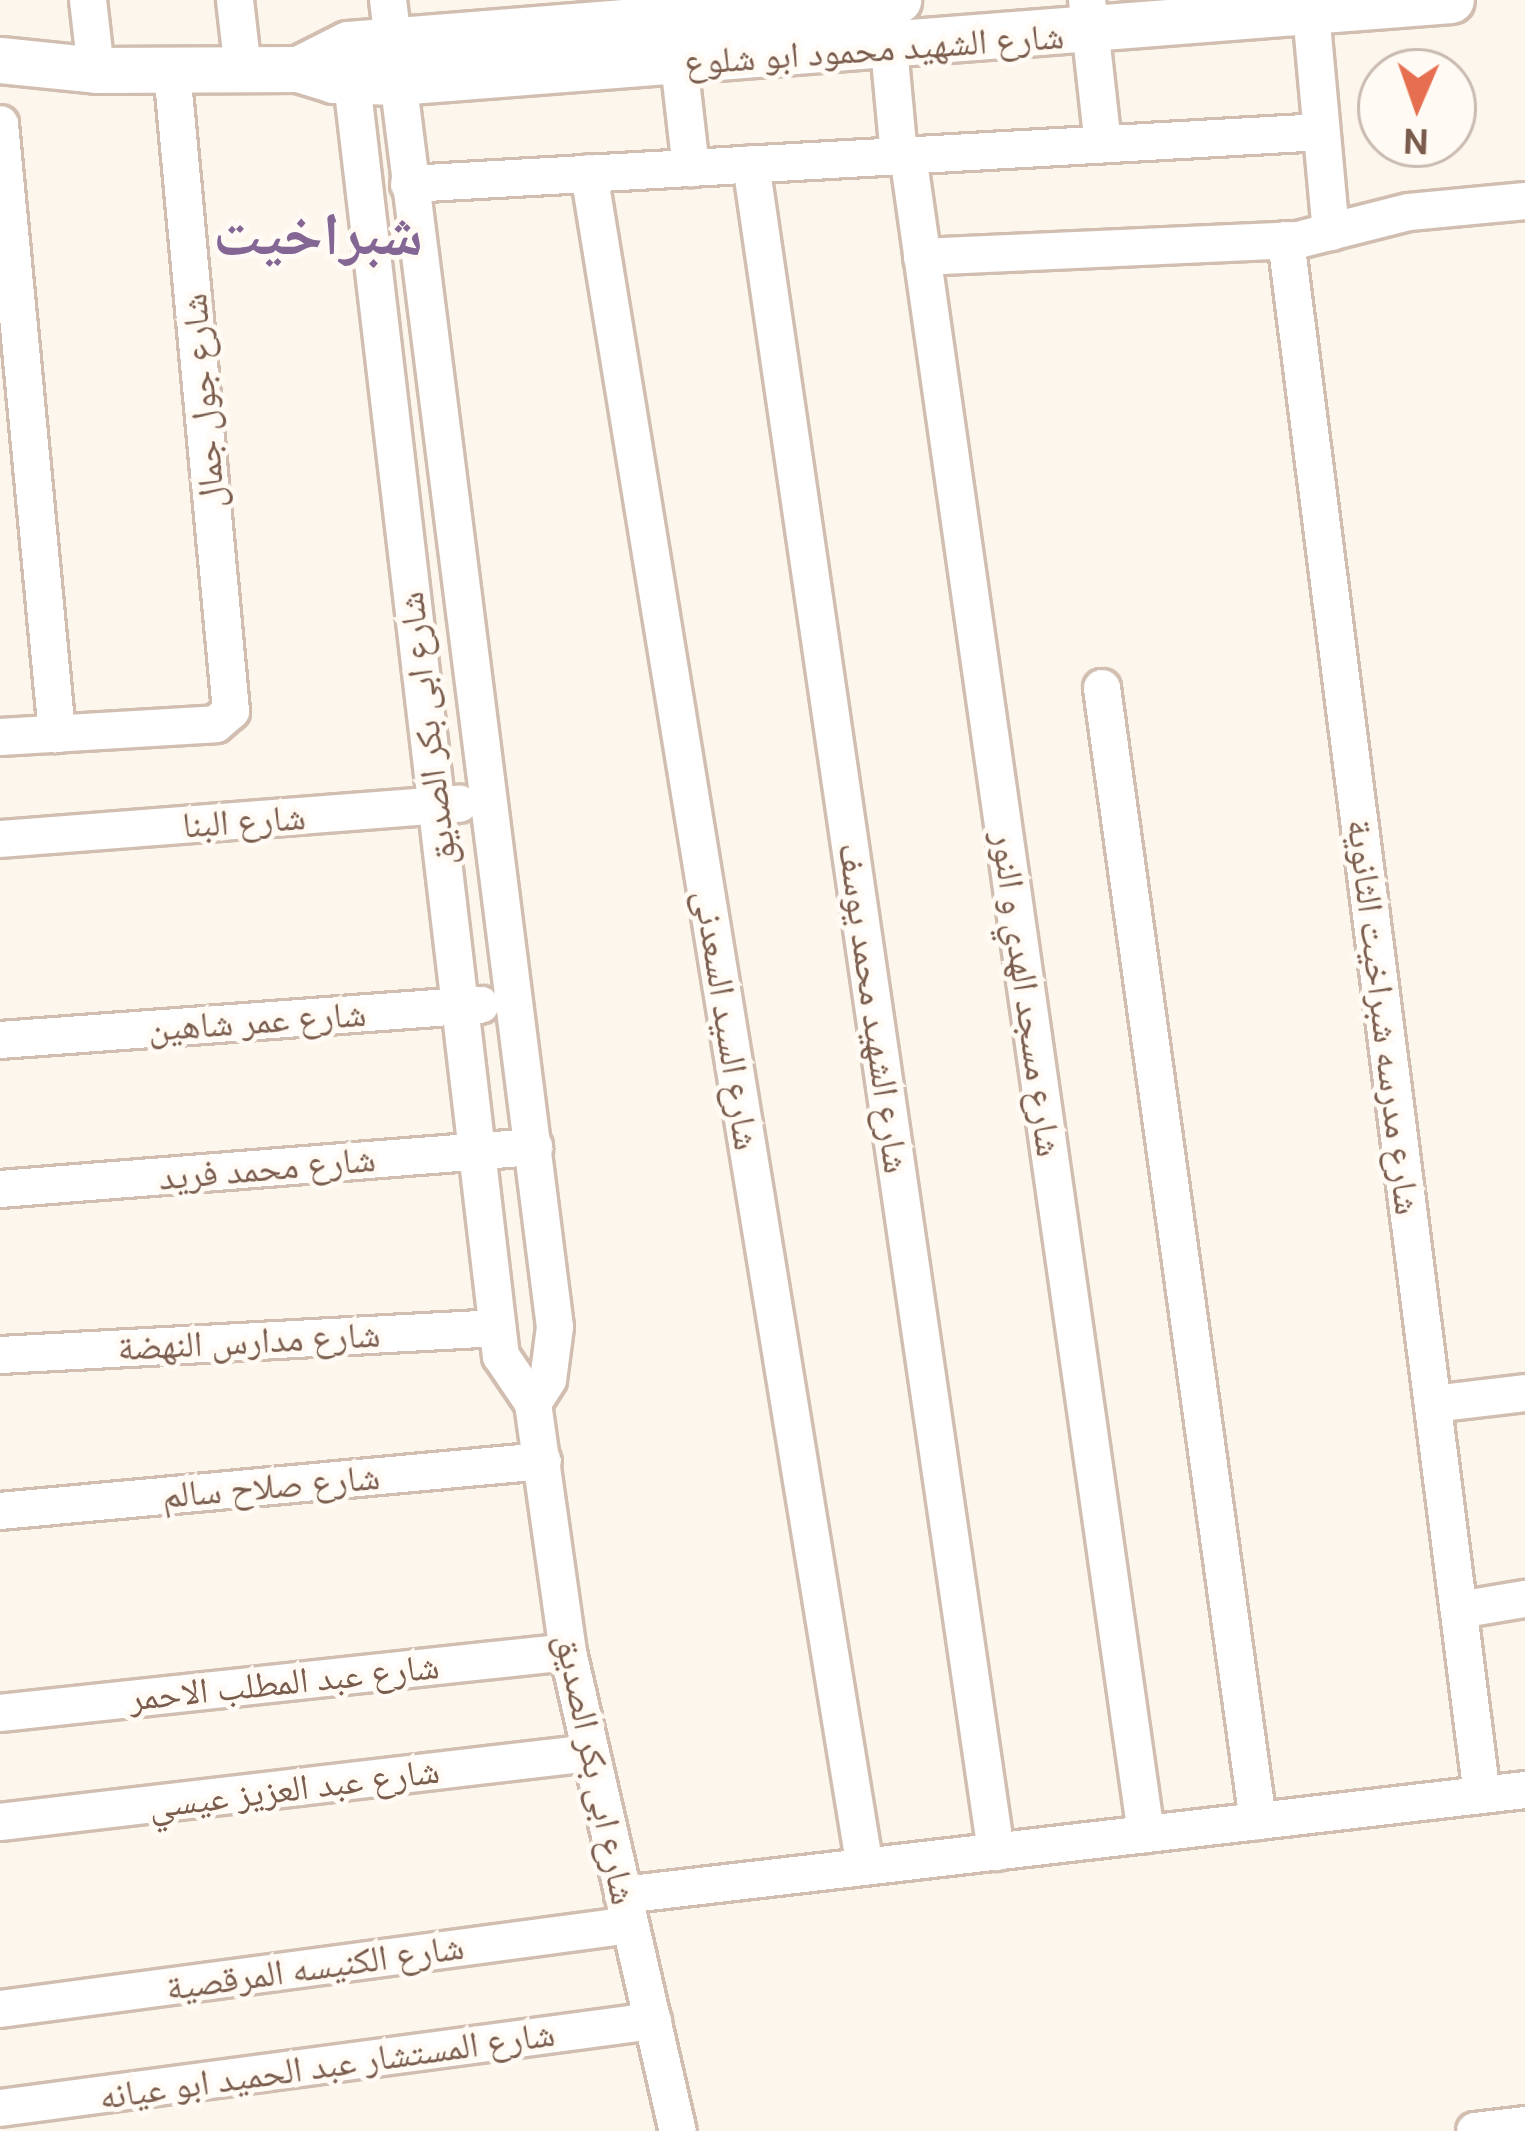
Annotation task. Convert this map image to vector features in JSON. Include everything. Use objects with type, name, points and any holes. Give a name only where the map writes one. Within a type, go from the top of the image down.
[{"type":"street","points":[[88,0],[96,70]]},
{"type":"street","points":[[235,0],[243,70]]},
{"type":"street","name":"شارع الشهيد محمود ابو شلوع","points":[[0,60],[96,70],[298,69],[375,50],[898,0]]},
{"type":"street","name":"شارع الشهيد محمود ابو شلوع","points":[[375,50],[680,63],[890,48],[1089,16],[1311,13],[1451,0]]},
{"type":"street","points":[[1311,13],[1330,232]]},
{"type":"street","points":[[1089,16],[1103,144]]},
{"type":"street","name":"شارع مسجد الهدي و النور","points":[[890,48],[1146,1834]]},
{"type":"street","name":"شارع ابى بكر الصديق","points":[[375,50],[409,184],[534,1147],[555,1354],[533,1403]]},
{"type":"street","name":"شارع ابى بكر الصديق","points":[[375,50],[436,806],[497,1328],[513,1382],[533,1403],[568,1652],[653,2021],[666,2129]]},
{"type":"street","points":[[680,63],[691,168]]},
{"type":"street","name":"شارع جول جمال","points":[[57,734],[216,724],[230,704],[172,70]]},
{"type":"street","points":[[0,124],[57,734],[0,737]]},
{"type":"street","points":[[409,184],[1322,132]]},
{"type":"street","name":"شارع الشهيد محمد يوسف","points":[[752,164],[995,1852]]},
{"type":"street","name":"شارع السيد السعدنى","points":[[589,173],[865,1867]]},
{"type":"street","points":[[922,257],[1286,240],[1409,212],[1525,201]]},
{"type":"street","name":"شارع مدرسه شبراخيت الثانوية","points":[[1286,240],[1482,1795]]},
{"type":"street","points":[[1102,688],[1258,1821]]},
{"type":"street","name":"شارع البنا","points":[[0,839],[488,802]]},
{"type":"street","name":"شارع عمر شاهين","points":[[0,1040],[515,1002]]},
{"type":"street","name":"شارع محمد فريد","points":[[0,1190],[534,1147]]},
{"type":"street","name":"شارع مدارس النهضة","points":[[0,1355],[497,1328]]},
{"type":"street","points":[[1432,1404],[1525,1393]]},
{"type":"street","name":"شارع صلاح سالم","points":[[0,1511],[543,1461]]},
{"type":"street","points":[[1459,1610],[1525,1599]]},
{"type":"street","name":"شارع عبد المطلب الاحمر","points":[[0,1713],[568,1652]]},
{"type":"street","name":"شارع عبد العزيز عيسي","points":[[0,1822],[589,1753]]},
{"type":"street","name":"شارع الكنيسه المرقصية","points":[[0,2009],[627,1910],[865,1867],[1525,1790]]},
{"type":"street","name":"شارع المستشار عبد الحميد ابو عيانه","points":[[0,2108],[653,2021]]},
{"type":"street","points":[[1475,2131],[1525,2125]]},
{"type":"district","name":"شبراخيت","points":[[318,233]]}]
